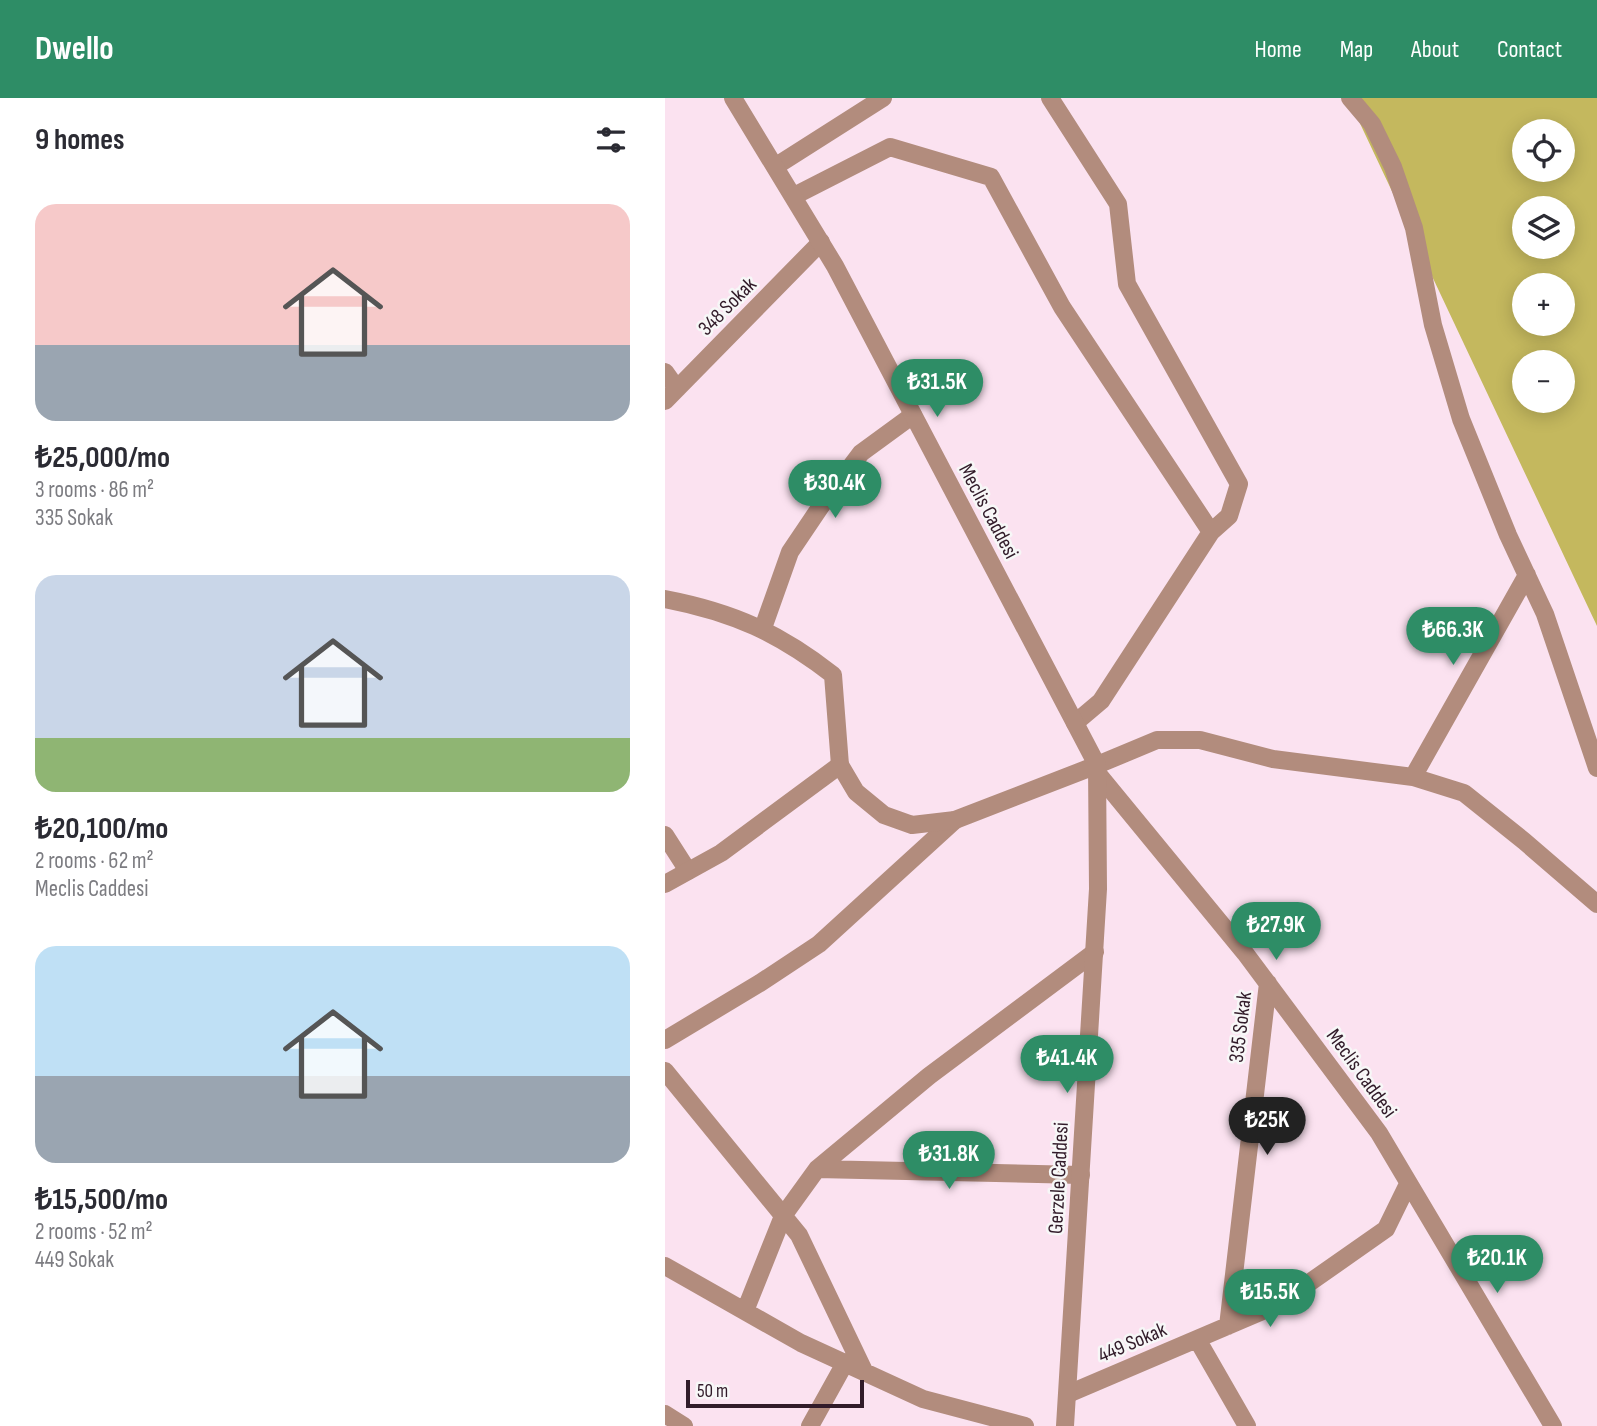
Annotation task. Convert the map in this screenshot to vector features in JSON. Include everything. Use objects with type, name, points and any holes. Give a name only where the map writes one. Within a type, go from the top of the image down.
[{"type":"street","name":"Meclis Caddesi","points":[[733,98],[821,242],[1098,769],[1268,984],[1379,1133],[1553,1426]]},
{"type":"street","points":[[776,166],[883,98]]},
{"type":"street","points":[[1050,98],[1118,204],[1126,285],[1239,484],[1229,516],[1211,532],[1101,701],[1075,723]]},
{"type":"street","points":[[1350,98],[1372,124],[1393,167],[1415,228],[1433,326],[1461,419],[1545,614],[1597,768]]},
{"type":"street","points":[[793,196],[890,147],[991,177],[1062,307],[1211,532]]},
{"type":"street","name":"348 Sokak","points":[[671,395],[821,242]]},
{"type":"street","points":[[665,372],[671,395]]},
{"type":"street","points":[[763,628],[790,552],[821,506],[861,453],[913,415]]},
{"type":"street","points":[[1413,777],[1527,575]]},
{"type":"street","points":[[665,598],[696,605],[763,628],[806,654],[833,676],[840,765],[856,792],[884,816],[912,825],[955,820],[1098,769],[1157,740],[1200,740],[1273,759],[1413,777],[1464,793],[1597,904]]},
{"type":"street","points":[[665,884],[721,853],[840,765]]},
{"type":"street","name":"Gerzele Caddesi","points":[[1065,1426],[1095,952],[1098,769]]},
{"type":"street","points":[[665,1040],[819,944],[955,820]]},
{"type":"street","points":[[665,835],[688,871]]},
{"type":"street","points":[[745,1311],[783,1216],[817,1170],[929,1076],[1095,952]]},
{"type":"street","name":"335 Sokak","points":[[1228,1326],[1268,984]]},
{"type":"street","points":[[665,1070],[799,1235],[863,1371]]},
{"type":"street","points":[[817,1170],[1081,1175]]},
{"type":"street","name":"449 Sokak","points":[[1068,1394],[1279,1304],[1386,1229],[1408,1184]]},
{"type":"street","points":[[665,1266],[801,1343],[923,1399],[1025,1426]]},
{"type":"street","points":[[1197,1339],[1247,1426]]},
{"type":"street","points":[[810,1426],[845,1363]]},
{"type":"street","points":[[665,1414],[684,1426]]},
{"type":"shaded area","points":[[1348,98],[1597,98],[1597,626]]}]
